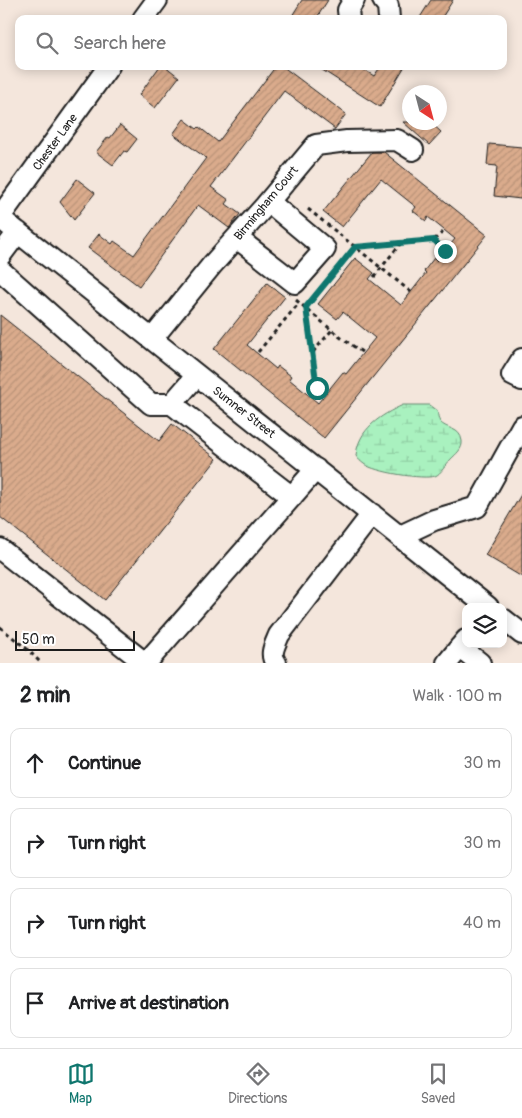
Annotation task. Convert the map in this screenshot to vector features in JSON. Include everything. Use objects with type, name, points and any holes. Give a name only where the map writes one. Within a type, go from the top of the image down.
[{"type":"street","points":[[146,15],[157,0]]},
{"type":"street","points":[[349,15],[348,10],[354,0]]},
{"type":"street","points":[[383,0],[388,6],[389,15]]},
{"type":"street","name":"Chester Lane","points":[[0,217],[106,70]]},
{"type":"street","name":"Birmingham Court","points":[[152,339],[316,145],[347,141],[397,140],[413,150]]},
{"type":"street","points":[[237,238],[295,283],[325,249],[269,202]]},
{"type":"street","name":"Sumner Street","points":[[0,217],[483,603]]},
{"type":"street","points":[[0,256],[18,232]]},
{"type":"street","points":[[0,270],[151,404],[172,404],[292,497]]},
{"type":"street","points":[[522,359],[512,375],[522,380]]},
{"type":"street","points":[[172,404],[197,375]]},
{"type":"street","points":[[400,536],[434,520],[477,507],[522,426]]},
{"type":"street","points":[[0,549],[145,663],[316,469]]},
{"type":"street","points":[[276,663],[272,652],[279,635],[372,514]]},
{"type":"street","points":[[507,622],[522,634]]},
{"type":"street","points":[[447,663],[462,644]]},
{"type":"street","points":[[467,648],[480,663]]},
{"type":"path","points":[[303,206],[411,292]]},
{"type":"path","points":[[312,395],[317,388],[306,307],[354,247],[434,240],[443,232]]},
{"type":"path","points":[[434,240],[445,251]]},
{"type":"path","points":[[374,277],[401,243]]},
{"type":"path","points":[[258,352],[299,303]]},
{"type":"path","points":[[306,307],[332,330],[362,352]]},
{"type":"path","points":[[313,352],[332,330]]},
{"type":"path","points":[[0,627],[28,649],[41,663]]},
{"type":"green space","points":[[403,405],[429,405],[437,411],[440,422],[443,425],[456,431],[461,436],[462,444],[460,449],[435,476],[410,476],[378,470],[364,464],[356,456],[361,438],[372,424],[387,413]]},
{"type":"building","points":[[302,0],[328,0],[319,15],[293,15]]},
{"type":"building","points":[[431,0],[453,0],[444,15],[422,15]]},
{"type":"building","points":[[157,70],[170,70],[179,77],[155,108],[139,95]]},
{"type":"building","points":[[273,70],[287,70],[346,114],[335,129],[284,91],[211,187],[229,200],[226,204],[240,214],[229,228],[198,205],[139,286],[88,248],[99,234],[112,244],[114,241],[134,255],[206,158],[173,134],[184,119],[197,129],[199,127],[218,142]]},
{"type":"building","points":[[322,70],[364,70],[374,76],[378,70],[403,70],[380,107]]},
{"type":"building","points":[[120,125],[137,139],[113,165],[96,152]]},
{"type":"building","points":[[412,130],[439,130],[441,132],[429,145]]},
{"type":"building","points":[[489,144],[522,147],[521,199],[494,196],[497,166],[487,165]]},
{"type":"building","points":[[372,152],[384,152],[487,235],[324,438],[214,349],[267,283],[285,297],[247,345],[276,369],[278,366],[291,376],[289,379],[318,403],[343,372],[346,374],[375,338],[343,312],[337,319],[318,304],[355,258],[374,273],[369,279],[401,305],[426,273],[424,271],[434,258],[437,261],[455,239],[428,217],[426,221],[413,211],[416,207],[381,179],[342,227],[323,212]]},
{"type":"building","points":[[77,179],[95,193],[74,220],[60,202]]},
{"type":"building","points":[[0,315],[159,441],[172,424],[217,459],[105,600],[0,517]]},
{"type":"building","points":[[522,493],[522,577],[485,555]]},
{"type":"route","points":[[317,388],[306,307],[355,247],[434,240],[445,251]]}]
